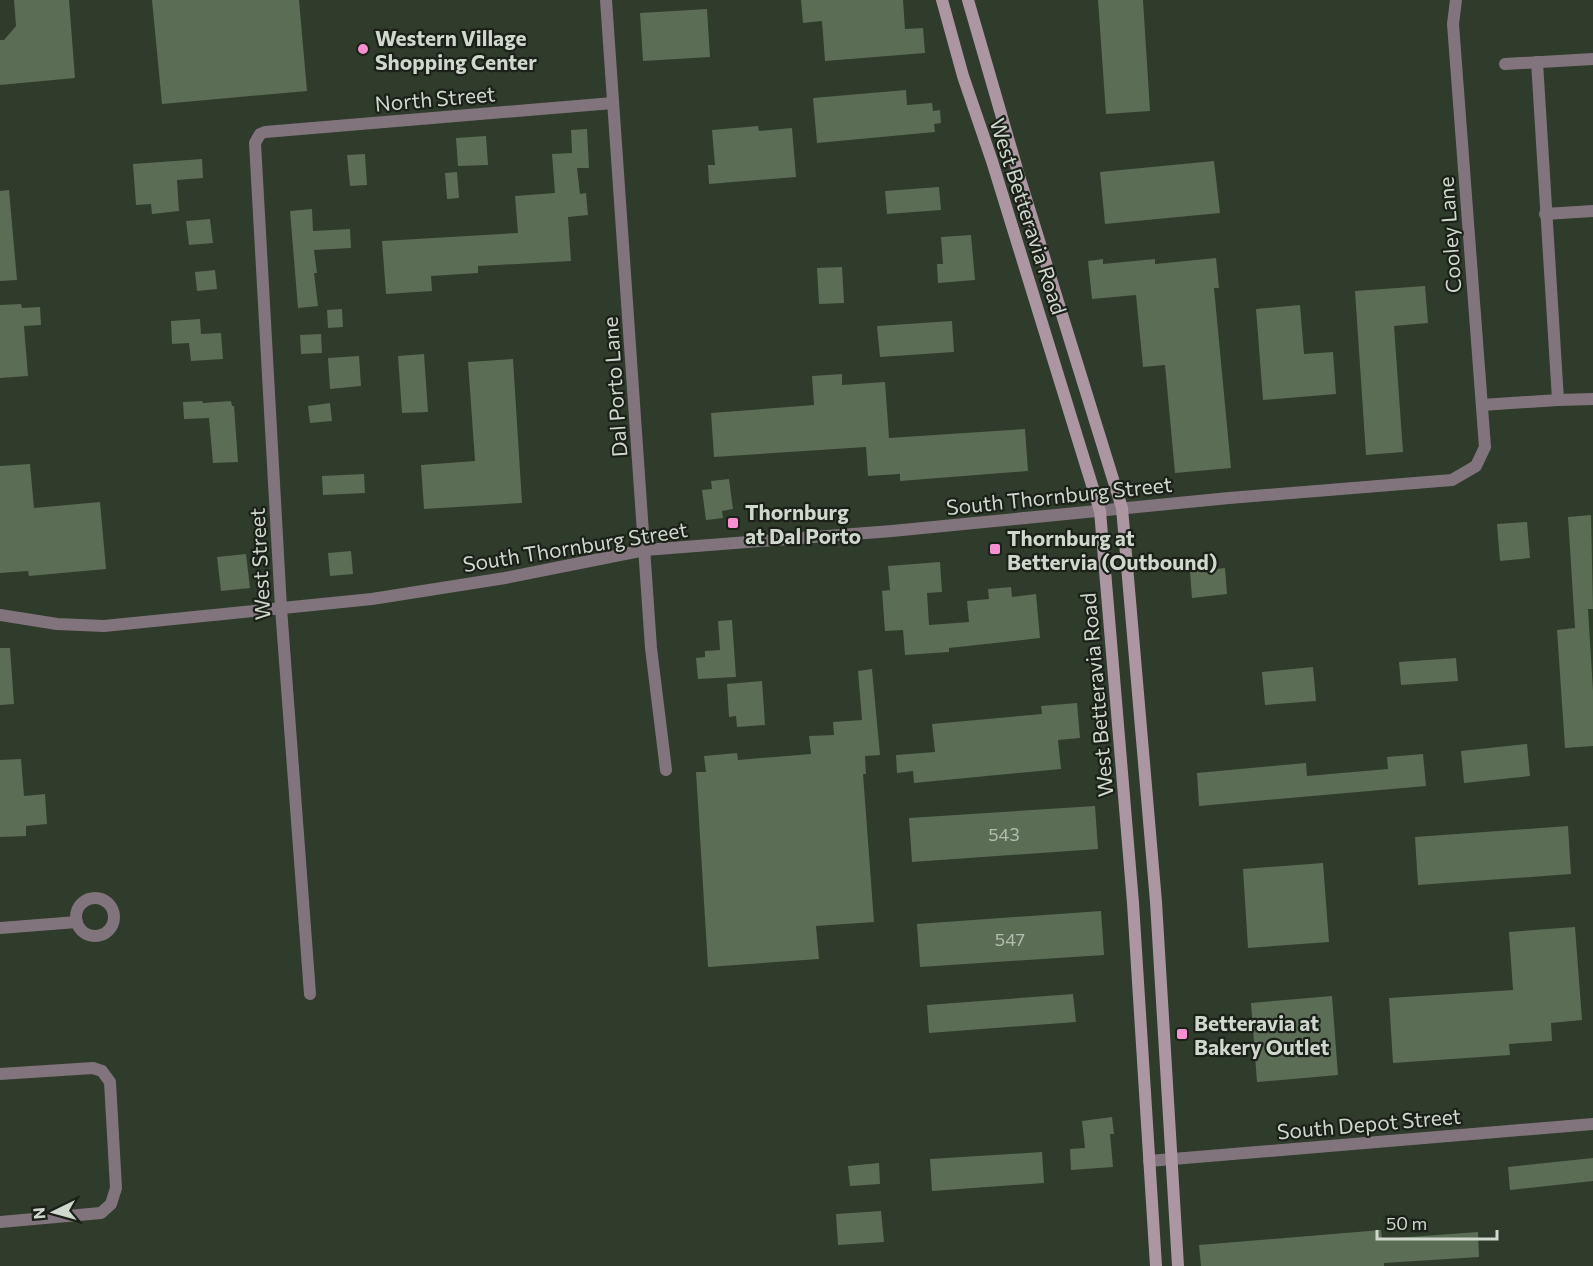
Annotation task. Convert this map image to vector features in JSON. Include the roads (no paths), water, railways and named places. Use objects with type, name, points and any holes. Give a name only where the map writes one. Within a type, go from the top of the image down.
[{"type":"main road","name":"West Betteravia Road","points":[[942,0],[963,76],[992,161],[1100,511],[1133,903],[1156,1266]]},
{"type":"main road","name":"West Betteravia Road","points":[[968,0],[1018,176],[1122,508],[1156,902],[1178,1266]]},
{"type":"street","name":"Dal Porto Lane","points":[[606,0],[651,648],[666,770]]},
{"type":"street","name":"Cooley Lane","points":[[1456,0],[1452,24],[1485,447],[1476,466]]},
{"type":"street","points":[[1505,64],[1593,59]]},
{"type":"street","points":[[1537,62],[1558,400]]},
{"type":"street","name":"North Street","points":[[260,134],[277,130],[613,103]]},
{"type":"street","name":"West Street","points":[[260,134],[255,143],[281,609],[310,994]]},
{"type":"street","points":[[1545,214],[1593,211]]},
{"type":"street","points":[[1482,405],[1593,399]]},
{"type":"street","name":"South Thornburg Street","points":[[0,615],[57,624],[104,626],[281,609],[372,599],[505,578],[645,550],[1452,480],[1476,466]]},
{"type":"street","points":[[0,928],[77,922]]},
{"type":"street","points":[[0,1074],[93,1068],[102,1071],[110,1082],[116,1188],[111,1204],[100,1213],[0,1222]]},
{"type":"street","name":"South Depot Street","points":[[1149,1161],[1593,1124]]},
{"type":"place","name":"Western Village Shopping Center","points":[[363,49]]},
{"type":"place","name":"Thornburg at Dal Porto","points":[[733,523]]},
{"type":"place","name":"Thornburg at Bettervia (Outbound)","points":[[995,549]]},
{"type":"place","name":"Betteravia at Bakery Outlet","points":[[1182,1034]]}]
